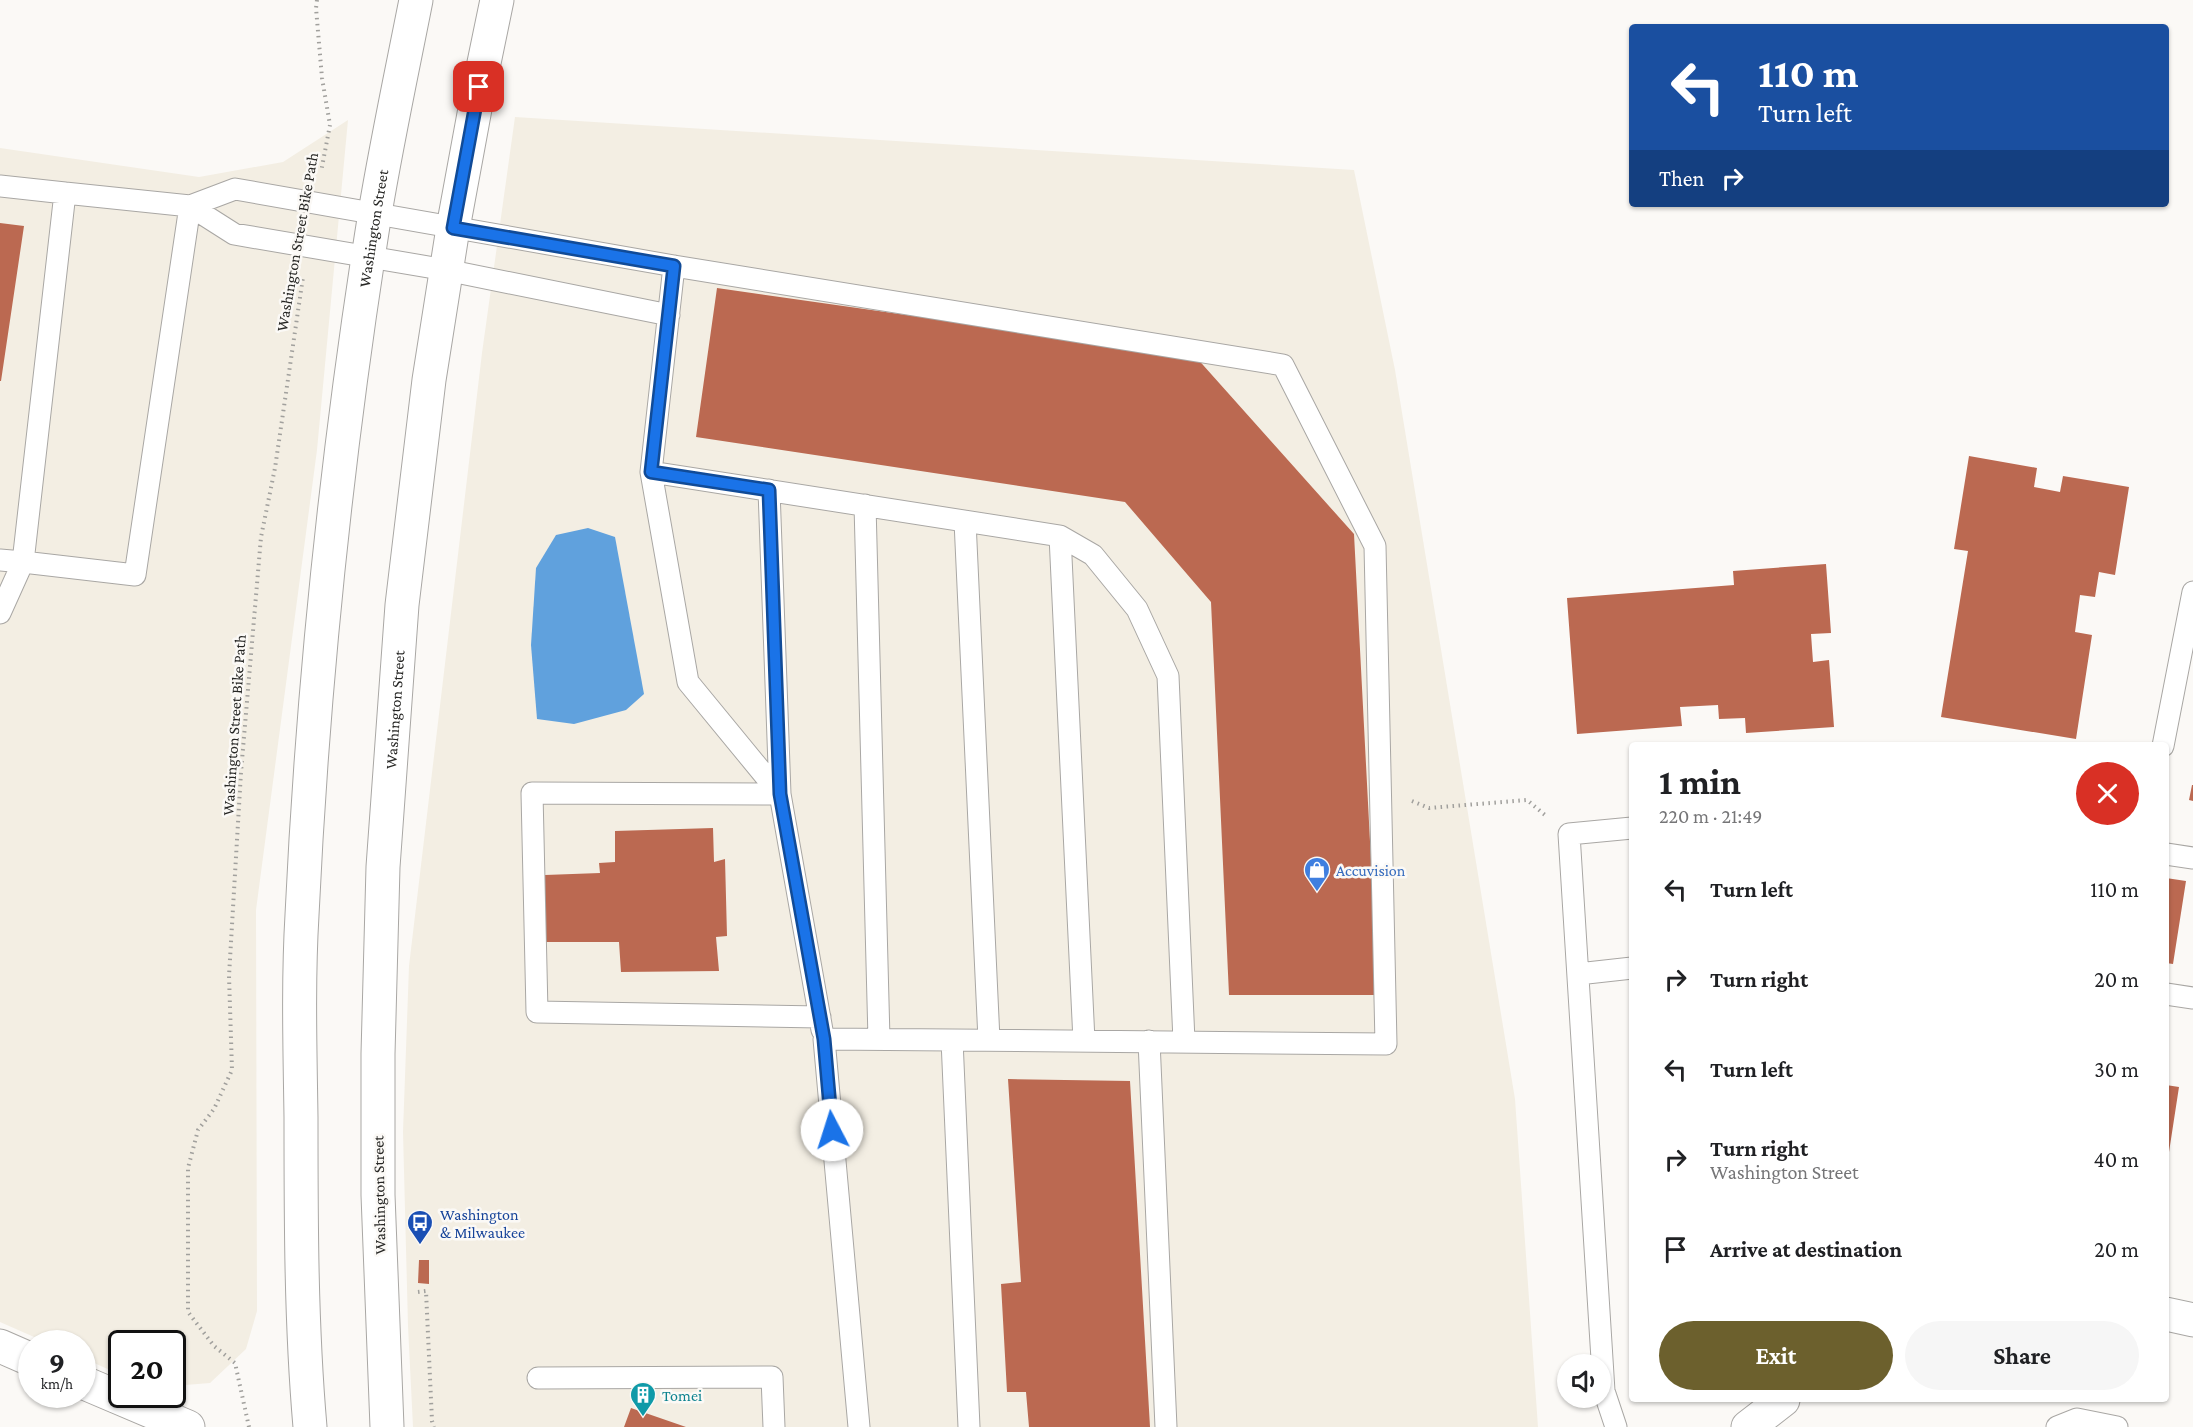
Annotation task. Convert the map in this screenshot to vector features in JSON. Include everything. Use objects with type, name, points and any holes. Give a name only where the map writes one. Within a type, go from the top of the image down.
[{"type":"main road","name":"Washington Street","points":[[310,1427],[305,1367],[301,1168],[302,918],[323,626],[353,357],[375,213],[416,0]]},
{"type":"main road","name":"Washington Street","points":[[387,1427],[378,1183],[378,1054],[383,867],[402,605],[429,380],[446,270],[497,0]]},
{"type":"main road","points":[[2169,1315],[2193,1320]]},
{"type":"main road","points":[[0,1346],[18,1354]]},
{"type":"main road","points":[[96,1388],[188,1427]]},
{"type":"main road","points":[[1748,1427],[1780,1402]]},
{"type":"lane","points":[[0,186],[190,206],[234,234],[446,270],[669,315]]},
{"type":"lane","points":[[190,206],[235,189],[674,266],[1283,365],[1375,546],[1386,1044],[824,1039]]},
{"type":"lane","points":[[0,613],[23,562],[65,193]]},
{"type":"lane","points":[[0,560],[135,574],[190,206]]},
{"type":"lane","points":[[674,266],[651,472],[688,682],[780,794]]},
{"type":"lane","points":[[651,472],[1060,536],[1093,555],[1137,609],[1168,676],[1184,1041]]},
{"type":"lane","points":[[769,490],[780,794],[824,1039],[859,1427]]},
{"type":"lane","points":[[865,506],[879,1039]]},
{"type":"lane","points":[[965,521],[989,1040]]},
{"type":"lane","points":[[1060,536],[1084,1041]]},
{"type":"lane","points":[[2164,742],[2193,592]]},
{"type":"lane","points":[[780,794],[532,793],[537,1011],[820,1017]]},
{"type":"lane","points":[[1616,1427],[1604,1391],[1569,834],[1629,828]]},
{"type":"lane","points":[[2169,854],[2193,858]]},
{"type":"lane","points":[[1578,974],[1629,968]]},
{"type":"lane","points":[[2169,994],[2193,998]]},
{"type":"lane","points":[[952,1040],[969,1427]]},
{"type":"lane","points":[[1149,1041],[1167,1427]]},
{"type":"lane","points":[[537,1378],[772,1377],[774,1427]]},
{"type":"lane","points":[[2056,1427],[2077,1419],[2117,1427]]},
{"type":"path","name":"Washington Street Bike Path","points":[[316,202],[330,125],[322,78],[317,0]]},
{"type":"path","name":"Washington Street Bike Path","points":[[249,1427],[235,1363],[214,1346],[188,1312],[188,1168],[198,1130],[214,1109],[232,1070],[230,964],[241,772],[261,537],[275,468],[309,246]]},
{"type":"path","points":[[1380,788],[1429,808],[1527,800],[1569,834]]},
{"type":"path","points":[[412,1292],[426,1292],[434,1427]]},
{"type":"shaded area","points":[[515,117],[1354,170],[1395,370],[1515,1099],[1538,1427],[413,1427],[403,1132],[409,966],[482,353]]},
{"type":"shaded area","points":[[348,120],[317,450],[256,910],[257,1311],[246,1349],[210,1383],[186,1385],[186,1330],[108,1330],[108,1369],[96,1364],[96,1330],[18,1330],[0,1322],[0,148],[199,177],[283,162]]},
{"type":"water","points":[[588,528],[615,537],[644,694],[626,710],[574,724],[537,719],[531,645],[536,568],[556,535]]},
{"type":"building","points":[[0,223],[24,226],[1,381],[0,381]]},
{"type":"building","points":[[717,288],[1195,356],[1354,534],[1378,995],[1229,995],[1211,602],[1125,502],[696,437]]},
{"type":"building","points":[[1969,456],[2037,468],[2034,487],[2060,492],[2063,476],[2129,487],[2115,575],[2099,572],[2095,597],[2080,595],[2075,632],[2092,635],[2076,739],[1941,717],[1968,551],[1954,549]]},
{"type":"building","points":[[1826,564],[1831,633],[1811,634],[1813,662],[1829,660],[1834,727],[1746,733],[1745,718],[1719,719],[1718,705],[1680,707],[1682,726],[1577,734],[1567,598],[1734,585],[1733,571]]},
{"type":"building","points":[[2193,785],[2193,801],[2189,800]]},
{"type":"building","points":[[713,828],[714,862],[725,859],[727,936],[716,937],[719,971],[621,972],[619,942],[545,942],[545,875],[600,873],[599,863],[615,862],[615,831]]},
{"type":"building","points":[[2169,878],[2186,881],[2173,964],[2169,963]]},
{"type":"building","points":[[1008,1079],[1130,1081],[1150,1427],[1029,1427],[1026,1392],[1007,1392],[1001,1284],[1021,1282]]},
{"type":"building","points":[[2169,1085],[2179,1087],[2169,1152]]},
{"type":"building","points":[[419,1260],[429,1260],[429,1284],[418,1283]]},
{"type":"building","name":"Tomei","points":[[631,1408],[686,1427],[624,1427]]},
{"type":"place","name":"Accuvision","points":[[1317,893]]},
{"type":"place","name":"Washington & Milwaukee","points":[[420,1246]]},
{"type":"place","name":"Tomei","points":[[643,1418]]},
{"type":"route","points":[[479,87],[453,228],[674,266],[651,472],[769,490],[780,794],[824,1039],[832,1130]]}]
